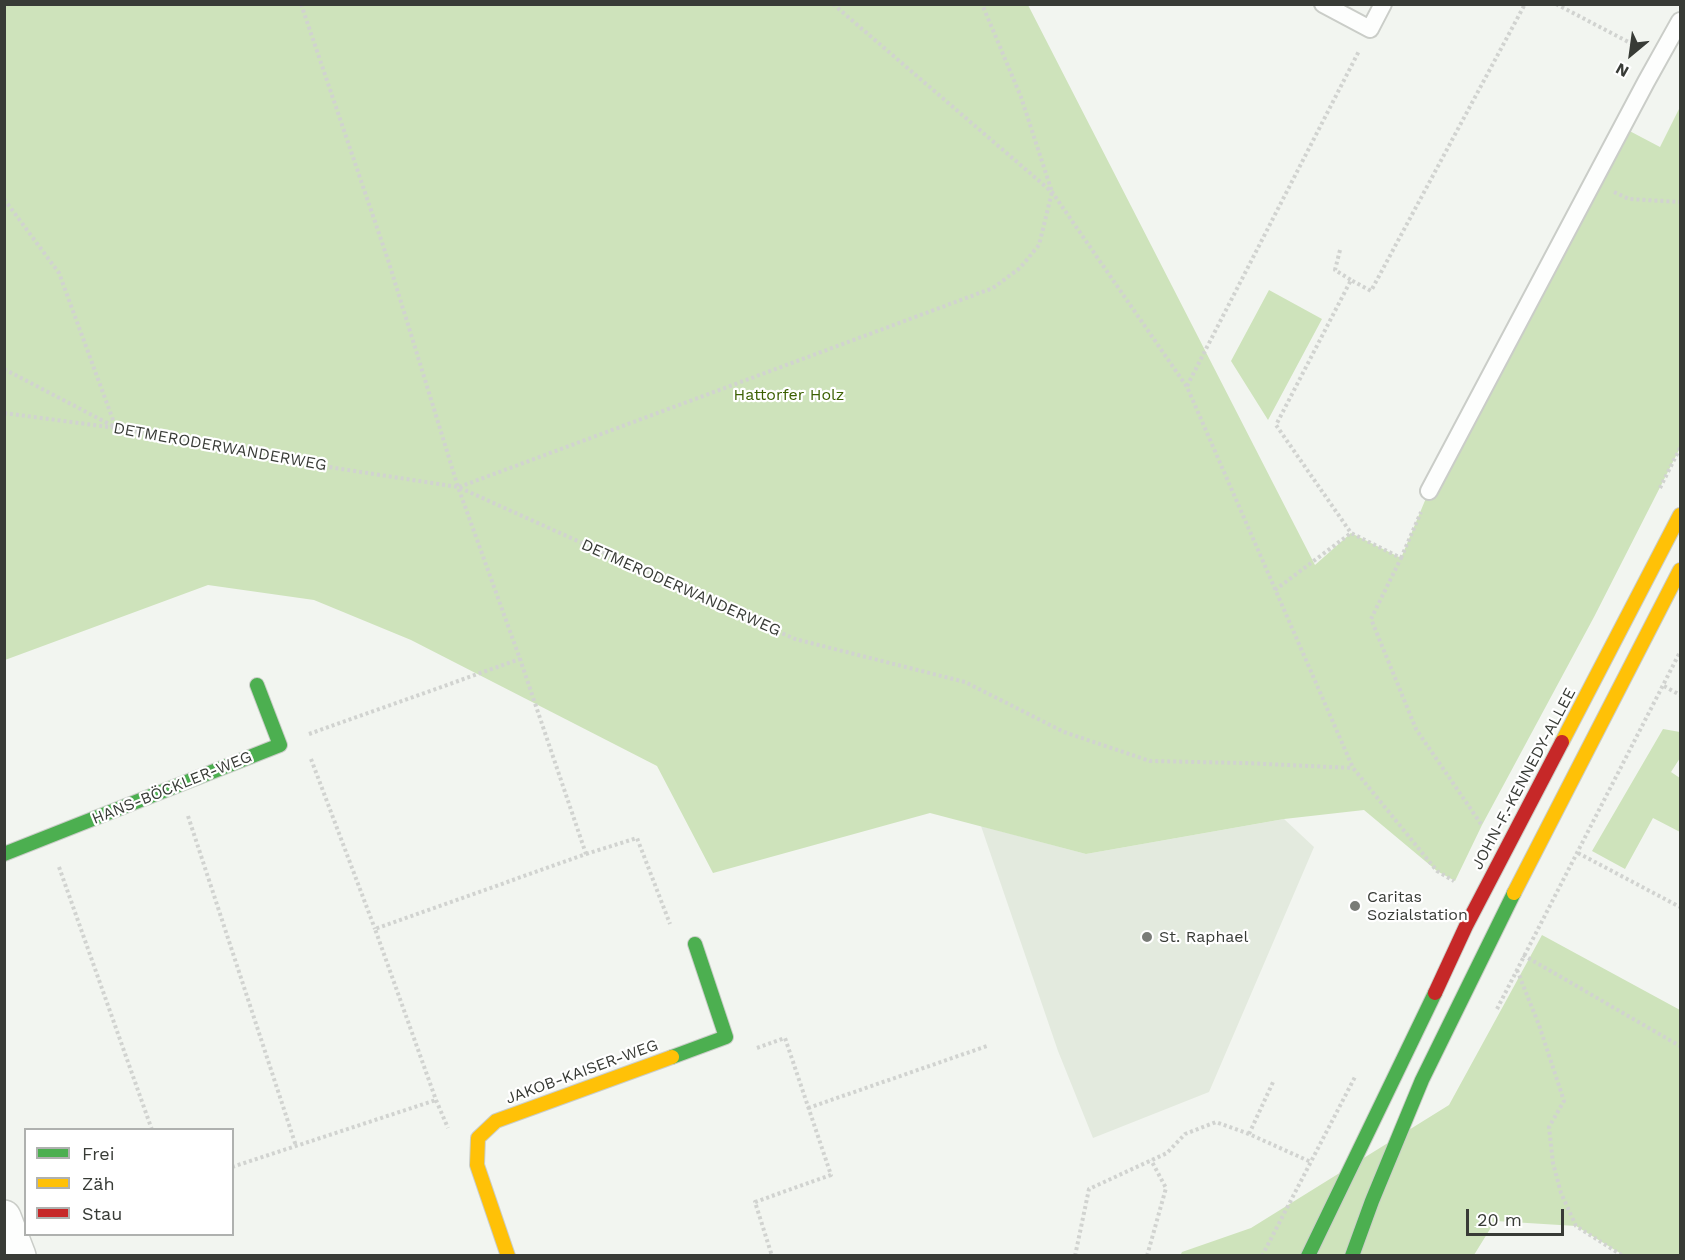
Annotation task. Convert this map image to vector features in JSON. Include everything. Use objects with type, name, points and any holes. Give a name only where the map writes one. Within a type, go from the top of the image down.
[{"type":"street","name":"JOHN-F.-KENNEDY-ALLEE","points":[[1308,1256],[1481,895],[1680,515]]},
{"type":"street","points":[[1352,1256],[1371,1201],[1422,1080],[1522,877],[1680,570]]},
{"type":"street","name":"HANS-BÖCKLER-WEG","points":[[4,854],[280,745],[257,686]]},
{"type":"street","points":[[695,944],[726,1037]]},
{"type":"street","name":"JAKOB-KAISER-WEG","points":[[478,1138],[496,1121],[726,1037]]},
{"type":"street","points":[[478,1138],[477,1165],[508,1256]]},
{"type":"street","points":[[4,1217],[19,1256]]},
{"type":"lane","points":[[1323,4],[1370,29],[1383,4]]},
{"type":"lane","points":[[1429,491],[1680,21]]},
{"type":"lane","points":[[1497,866],[1522,877]]},
{"type":"path","points":[[301,4],[389,263],[458,487],[520,659],[586,854]]},
{"type":"path","points":[[833,4],[1052,192],[1187,387],[1353,768],[1437,871],[1481,895]]},
{"type":"path","points":[[458,487],[993,288],[1020,268],[1039,245],[1052,192],[1021,97],[982,4]]},
{"type":"path","points":[[1340,250],[1335,270],[1371,291],[1525,4]]},
{"type":"path","points":[[1556,4],[1660,58]]},
{"type":"path","points":[[1187,387],[1370,29]]},
{"type":"path","points":[[1593,181],[1629,200],[1680,202]]},
{"type":"path","points":[[4,199],[59,273],[116,428]]},
{"type":"path","points":[[1351,280],[1276,425],[1351,533],[1401,558]]},
{"type":"path","points":[[4,369],[116,428]]},
{"type":"path","name":"DETMERODERWANDERWEG","points":[[4,413],[116,428],[335,468],[458,487],[795,639],[965,682],[1064,732],[1150,761],[1353,768]]},
{"type":"path","points":[[1429,491],[1401,558],[1371,619],[1416,729],[1482,825]]},
{"type":"path","points":[[1275,590],[1351,533]]},
{"type":"path","points":[[1496,1011],[1680,652]]},
{"type":"path","points":[[302,736],[520,659]]},
{"type":"path","points":[[1664,686],[1680,695]]},
{"type":"path","points":[[310,758],[447,1127],[478,1138]]},
{"type":"path","points":[[178,786],[296,1146]]},
{"type":"path","points":[[48,837],[151,1128]]},
{"type":"path","points":[[375,929],[637,838],[675,937],[695,944]]},
{"type":"path","points":[[1578,853],[1680,907]]},
{"type":"path","points":[[1492,939],[1680,1046]]},
{"type":"path","points":[[1517,970],[1539,1025],[1563,1101],[1549,1127],[1553,1163],[1561,1193],[1576,1226],[1623,1256]]},
{"type":"path","points":[[726,1037],[747,1052],[785,1038],[831,1175],[755,1202],[772,1256]]},
{"type":"path","points":[[808,1108],[987,1046]]},
{"type":"path","points":[[1249,1134],[1274,1080]]},
{"type":"path","points":[[234,1166],[436,1100]]},
{"type":"path","points":[[1075,1256],[1089,1189],[1167,1153],[1185,1134],[1216,1122],[1311,1162]]},
{"type":"path","points":[[1147,1256],[1166,1188],[1151,1160]]},
{"type":"shaded area","name":"St. Raphael","points":[[1284,819],[1314,847],[1209,1092],[1093,1138],[1058,1051],[981,826],[1086,854]]},
{"type":"green space","name":"Hattorfer Holz","points":[[5,5],[1028,5],[1315,565],[1351,533],[1401,558],[1429,491],[1622,127],[1660,147],[1680,107],[1680,448],[1594,617],[1482,825],[1455,881],[1437,871],[1364,810],[1284,819],[1086,854],[930,813],[713,873],[657,766],[411,640],[314,600],[208,585],[5,660]]},
{"type":"green space","points":[[1269,290],[1322,319],[1268,420],[1231,361]]},
{"type":"green space","points":[[1663,729],[1680,732],[1680,758],[1671,772],[1680,778],[1680,832],[1653,818],[1625,869],[1592,851]]},
{"type":"green space","points":[[1542,935],[1680,1010],[1680,1255],[1623,1255],[1576,1226],[1495,1221],[1474,1255],[1180,1256],[1182,1252],[1251,1228],[1449,1105]]},
{"type":"traffic: fast","points":[[4,854],[280,745],[257,685]]},
{"type":"traffic: fast","points":[[1352,1256],[1422,1080],[1514,893]]},
{"type":"traffic: fast","points":[[672,1057],[726,1037],[695,944]]},
{"type":"traffic: fast","points":[[1308,1256],[1435,993]]},
{"type":"traffic: slow","points":[[1562,742],[1680,515]]},
{"type":"traffic: slow","points":[[1514,893],[1680,570]]},
{"type":"traffic: slow","points":[[508,1256],[477,1165],[478,1138],[496,1121],[672,1057]]},
{"type":"traffic: jam","points":[[1435,993],[1466,926],[1562,742]]},
{"type":"place","name":"Caritas Sozialstation","points":[[1355,906]]},
{"type":"place","name":"St. Raphael","points":[[1147,937]]}]
